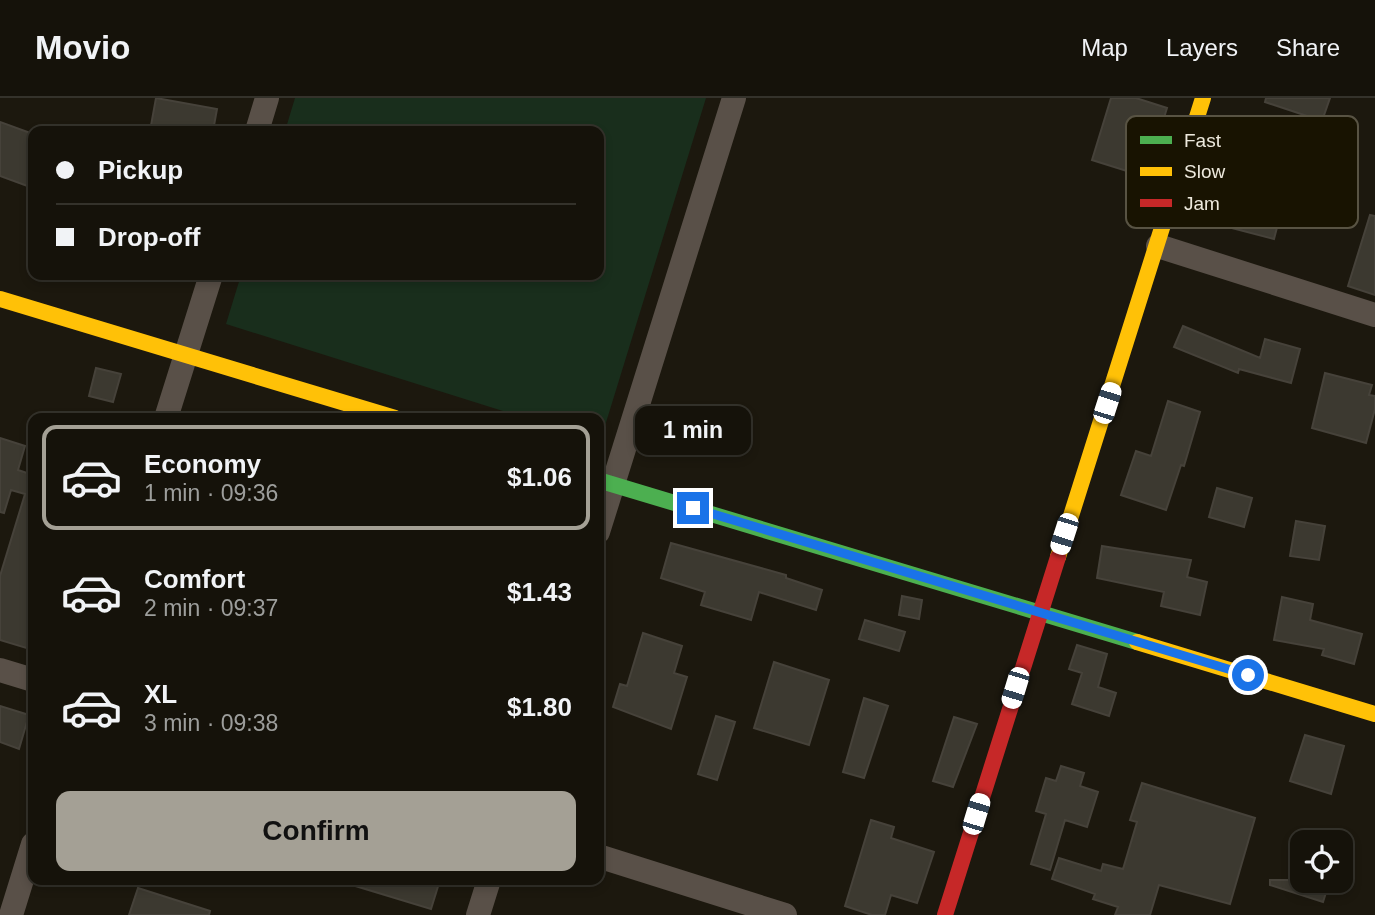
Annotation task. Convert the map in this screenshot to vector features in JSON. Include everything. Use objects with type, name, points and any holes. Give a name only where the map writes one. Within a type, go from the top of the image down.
[{"type":"main road","points":[[1198,116],[1203,98]]},
{"type":"main road","points":[[945,915],[1039,612],[1163,228]]},
{"type":"main road","points":[[0,299],[379,413]]},
{"type":"main road","points":[[606,482],[1375,714]]},
{"type":"street","points":[[259,126],[267,98]]},
{"type":"street","points":[[606,482],[734,98]]},
{"type":"street","points":[[1158,246],[1375,315]]},
{"type":"street","points":[[168,413],[209,280]]},
{"type":"street","points":[[0,670],[28,678]]},
{"type":"street","points":[[604,858],[785,915]]},
{"type":"street","points":[[11,915],[28,860]]},
{"type":"street","points":[[478,915],[487,885]]},
{"type":"green space","points":[[295,98],[706,98],[604,429],[604,413],[509,413],[226,324],[239,280],[604,280],[604,126],[287,126]]},
{"type":"building","points":[[156,98],[217,109],[214,126],[151,126]]},
{"type":"building","points":[[1111,98],[1136,98],[1167,108],[1165,116],[1126,116],[1126,171],[1092,160]]},
{"type":"building","points":[[1266,98],[1330,98],[1324,116],[1307,116],[1265,102]]},
{"type":"building","points":[[0,122],[28,132],[28,186],[0,176]]},
{"type":"building","points":[[1370,215],[1375,216],[1375,295],[1348,286]]},
{"type":"building","points":[[1232,228],[1277,228],[1274,239]]},
{"type":"building","points":[[1183,326],[1260,358],[1265,339],[1300,349],[1291,383],[1239,369],[1238,373],[1174,347]]},
{"type":"building","points":[[96,368],[121,374],[113,402],[89,396]]},
{"type":"building","points":[[1325,373],[1372,385],[1369,395],[1375,396],[1375,409],[1366,443],[1312,428]]},
{"type":"building","points":[[1168,401],[1200,412],[1184,466],[1181,465],[1166,510],[1121,495],[1136,451],[1151,456]]},
{"type":"building","points":[[0,438],[25,446],[18,470],[28,473],[28,648],[0,640],[0,576],[25,494],[11,490],[4,513],[0,512]]},
{"type":"building","points":[[1217,488],[1252,498],[1244,527],[1209,517]]},
{"type":"building","points":[[1296,521],[1325,526],[1319,560],[1290,556]]},
{"type":"building","points":[[671,543],[786,575],[786,578],[822,590],[816,610],[759,592],[751,620],[701,605],[705,592],[661,578]]},
{"type":"building","points":[[1102,546],[1191,560],[1187,577],[1207,582],[1200,615],[1161,606],[1164,592],[1097,578]]},
{"type":"building","points":[[902,596],[922,600],[919,619],[899,615]]},
{"type":"building","points":[[1282,597],[1313,604],[1310,620],[1362,634],[1354,664],[1322,655],[1324,649],[1274,640]]},
{"type":"building","points":[[865,620],[905,632],[899,651],[859,639]]},
{"type":"building","points":[[643,633],[682,646],[674,673],[687,677],[671,729],[613,707],[620,684],[627,686]]},
{"type":"building","points":[[1077,645],[1107,654],[1098,687],[1116,693],[1109,716],[1072,704],[1082,673],[1069,669]]},
{"type":"building","points":[[774,662],[829,680],[809,745],[754,728]]},
{"type":"building","points":[[864,698],[888,706],[864,778],[843,772]]},
{"type":"building","points":[[0,706],[28,715],[19,749],[0,742]]},
{"type":"building","points":[[716,716],[735,722],[717,780],[698,774]]},
{"type":"building","points":[[954,717],[977,724],[953,787],[933,781]]},
{"type":"building","points":[[1305,735],[1344,746],[1331,794],[1290,781]]},
{"type":"building","points":[[1061,766],[1084,773],[1080,786],[1098,792],[1087,827],[1065,820],[1050,870],[1031,864],[1046,814],[1036,811],[1046,778],[1056,781]]},
{"type":"building","points":[[1142,783],[1255,818],[1230,904],[1159,885],[1150,915],[1115,915],[1118,907],[1093,899],[1095,894],[1052,879],[1059,858],[1101,871],[1103,864],[1123,869],[1137,822],[1130,820]]},
{"type":"building","points":[[871,820],[894,827],[891,838],[934,852],[917,903],[891,895],[885,915],[872,915],[845,906]]},
{"type":"building","points":[[1270,880],[1290,880],[1290,891],[1270,885]]},
{"type":"building","points":[[352,885],[438,885],[431,909]]},
{"type":"building","points":[[138,888],[210,911],[209,915],[129,915]]},
{"type":"building","points":[[1295,893],[1326,893],[1323,902]]},
{"type":"traffic: fast","points":[[604,482],[1137,642]]},
{"type":"traffic: slow","points":[[1197,116],[1203,98]]},
{"type":"traffic: slow","points":[[1058,557],[1162,228]]},
{"type":"traffic: slow","points":[[0,299],[378,413]]},
{"type":"traffic: slow","points":[[1137,642],[1375,714]]},
{"type":"traffic: jam","points":[[945,915],[1058,557]]},
{"type":"route","points":[[693,508],[1248,675]]}]
